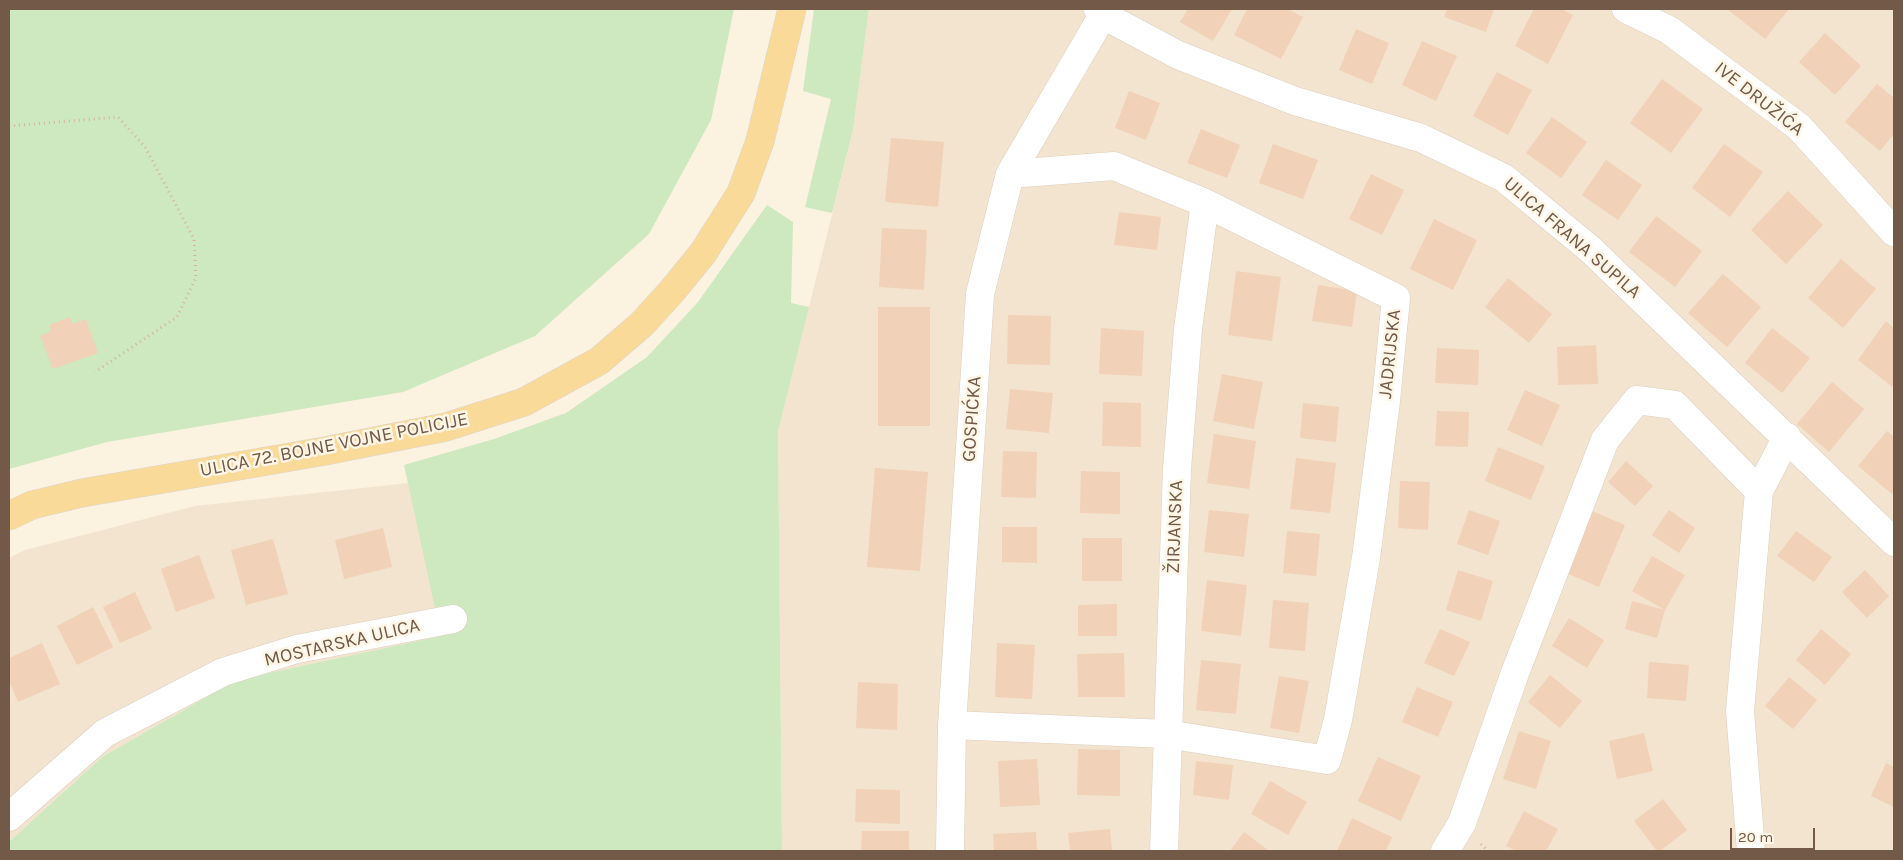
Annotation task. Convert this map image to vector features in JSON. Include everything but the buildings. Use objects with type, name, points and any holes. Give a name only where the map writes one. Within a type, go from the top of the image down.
[{"type":"main road","name":"ULICA 72. BOJNE VOJNE POLICIJE","points":[[9,516],[32,505],[82,493],[325,451],[446,427],[524,402],[599,361],[642,324],[672,291],[703,253],[741,194],[760,141],[792,9]]},
{"type":"street","name":"IVE DRUŽIĆA","points":[[1626,9],[1669,30],[1799,126],[1894,232]]},
{"type":"street","name":"GOSPIĆKA","points":[[950,851],[952,725],[980,294],[1010,174],[1101,12]]},
{"type":"street","name":"ULICA FRANA SUPILA","points":[[1101,12],[1178,55],[1295,101],[1422,138],[1504,178],[1591,250],[1894,542]]},
{"type":"street","name":"JADRIJSKA","points":[[1010,174],[1114,166],[1205,203],[1396,298],[1386,402],[1366,558],[1338,720],[1327,760],[1167,734]]},
{"type":"street","name":"ŽIRJANSKA","points":[[1164,851],[1177,469],[1188,329],[1205,203]]},
{"type":"street","points":[[1445,851],[1462,823],[1515,673],[1604,440],[1637,400],[1675,405],[1759,491]]},
{"type":"street","points":[[1751,851],[1740,711],[1759,491],[1787,437]]},
{"type":"street","name":"MOSTARSKA ULICA","points":[[9,817],[105,733],[223,672],[297,649],[453,619]]},
{"type":"street","points":[[952,725],[1167,734]]},
{"type":"path","points":[[9,126],[118,117],[145,147],[194,240],[196,278],[177,317],[95,372]]},
{"type":"shaded area","points":[[869,9],[1894,9],[1894,851],[782,851],[778,431],[853,130]]},
{"type":"shaded area","points":[[409,483],[442,636],[236,680],[102,757],[9,842],[9,558],[25,550],[195,506]]},
{"type":"green space","points":[[9,9],[734,9],[711,120],[649,234],[535,336],[403,392],[107,442],[9,469]]},
{"type":"green space","points":[[814,9],[869,9],[853,130],[832,213],[805,207],[831,99],[803,91]]},
{"type":"green space","points":[[767,205],[793,222],[791,303],[809,307],[778,431],[782,851],[9,851],[9,842],[102,757],[236,680],[441,636],[404,465],[494,439],[566,413],[647,357],[698,302]]}]
